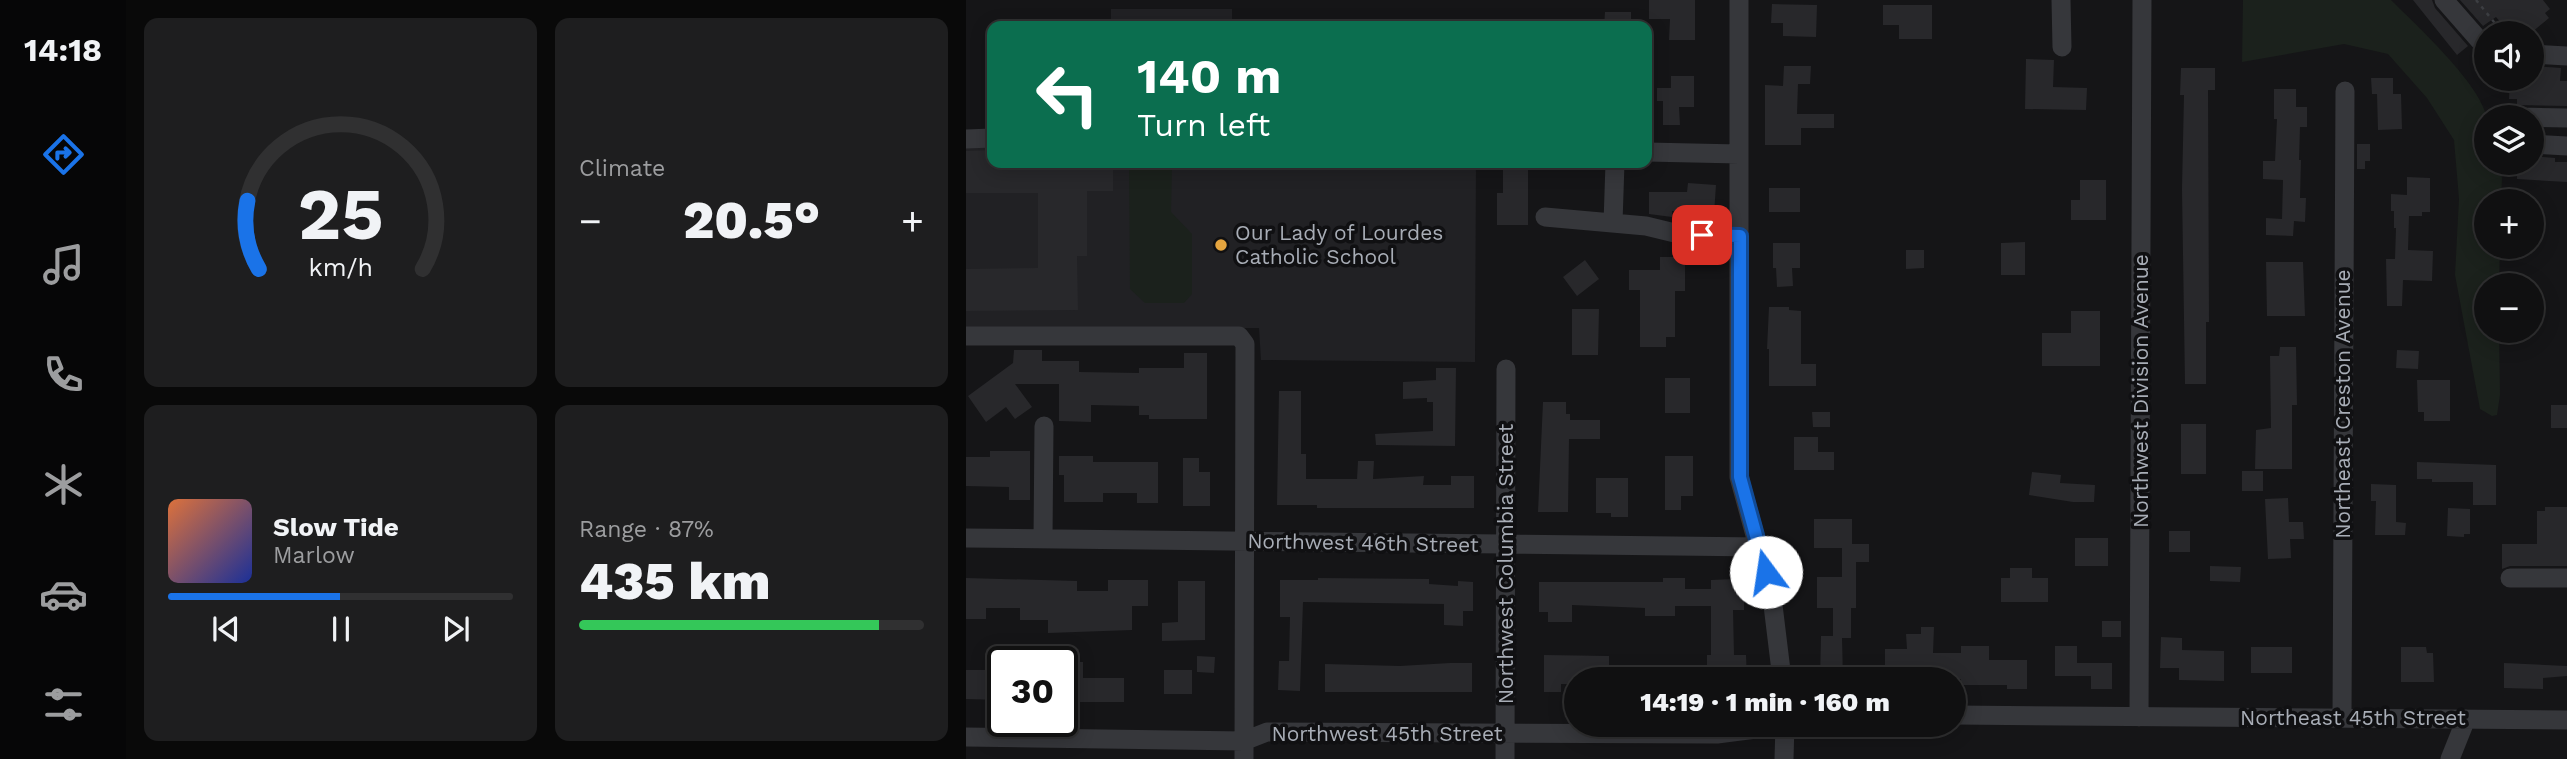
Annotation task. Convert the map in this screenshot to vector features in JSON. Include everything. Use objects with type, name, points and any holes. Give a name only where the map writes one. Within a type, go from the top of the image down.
[{"type":"street","points":[[1739,0],[1740,477],[1772,597],[1781,667]]},
{"type":"street","points":[[2062,0],[2062,47]]},
{"type":"street","name":"Northwest Division Avenue","points":[[2139,717],[2142,0]]},
{"type":"street","points":[[2444,0],[2474,35]]},
{"type":"street","points":[[2544,55],[2567,56]]},
{"type":"street","name":"Northeast Creston Avenue","points":[[2342,718],[2345,91]]},
{"type":"street","points":[[2544,118],[2567,118]]},
{"type":"street","points":[[966,139],[987,138]]},
{"type":"street","points":[[2544,145],[2567,146]]},
{"type":"street","points":[[1652,152],[1739,154]]},
{"type":"street","points":[[1613,223],[1615,168]]},
{"type":"street","points":[[1545,217],[1646,226],[1683,235],[1740,236]]},
{"type":"street","points":[[966,336],[1239,336],[1245,344],[1244,750]]},
{"type":"street","name":"Northwest Columbia Street","points":[[1505,759],[1506,369]]},
{"type":"street","points":[[1043,539],[1044,426]]},
{"type":"street","name":"Northwest 46th Street","points":[[966,538],[1760,547]]},
{"type":"street","points":[[2510,578],[2567,578]]},
{"type":"street","points":[[1966,715],[2139,717]]},
{"type":"street","name":"Northeast 45th Street","points":[[2139,717],[2567,720]]},
{"type":"street","points":[[2450,759],[2466,719]]},
{"type":"street","name":"Northwest 45th Street","points":[[966,737],[1244,750],[1268,732],[1564,734]]},
{"type":"street","points":[[1784,759],[1785,737]]},
{"type":"path","points":[[2476,0],[2493,21]]},
{"type":"shaded area","points":[[2243,0],[2391,0],[2461,73],[2482,105],[2474,105],[2474,175],[2501,175],[2502,178],[2502,189],[2474,189],[2474,259],[2500,259],[2499,273],[2474,273],[2474,343],[2499,343],[2500,395],[2497,415],[2492,416],[2480,409],[2455,275],[2459,199],[2454,140],[2427,98],[2388,54],[2344,44],[2242,62]]},
{"type":"shaded area","points":[[1111,9],[1232,9],[1232,21],[1111,21]]},
{"type":"shaded area","name":"Our Lady of Lourdes Catholic School","points":[[966,147],[987,147],[987,168],[1476,168],[1475,362],[1261,360],[1259,328],[966,328]]},
{"type":"shaded area","points":[[1129,168],[1172,168],[1171,212],[1192,234],[1192,294],[1184,303],[1145,303],[1130,289]]},
{"type":"building","points":[[1649,0],[1695,0],[1695,40],[1669,40],[1670,19],[1649,19]]},
{"type":"building","points":[[2413,0],[2432,0],[2435,8],[2468,46],[2457,55]]},
{"type":"building","points":[[2460,0],[2543,0],[2550,9],[2545,13],[2549,18],[2544,22],[2499,21],[2496,17],[2490,21],[2479,21]]},
{"type":"building","points":[[1772,4],[1817,5],[1816,37],[1783,36],[1783,23],[1771,23]]},
{"type":"building","points":[[1883,5],[1932,5],[1932,39],[1899,39],[1899,25],[1883,25]]},
{"type":"building","points":[[1605,12],[1631,12],[1631,21],[1604,21]]},
{"type":"building","points":[[2026,59],[2054,60],[2053,87],[2087,88],[2086,110],[2025,109]]},
{"type":"building","points":[[1784,66],[1811,66],[1810,84],[1798,84],[1797,114],[1834,114],[1834,128],[1801,128],[1801,145],[1765,145],[1765,85],[1783,86]]},
{"type":"building","points":[[2544,67],[2561,68],[2560,81],[2567,81],[2567,106],[2517,105],[2517,99],[2509,99],[2509,91],[2544,91]]},
{"type":"building","points":[[2181,68],[2215,68],[2215,90],[2208,90],[2209,322],[2206,322],[2206,384],[2185,384],[2182,189],[2184,95],[2180,95]]},
{"type":"building","points":[[1671,76],[1694,76],[1694,107],[1679,107],[1680,125],[1663,125],[1663,101],[1657,101],[1657,88],[1671,88]]},
{"type":"building","points":[[2371,78],[2393,78],[2393,94],[2401,94],[2402,129],[2378,130],[2377,94],[2372,94]]},
{"type":"building","points":[[2274,89],[2296,89],[2296,107],[2307,107],[2307,127],[2300,127],[2299,160],[2300,198],[2306,198],[2305,222],[2294,221],[2293,236],[2266,235],[2266,218],[2282,219],[2283,180],[2263,179],[2263,161],[2275,161],[2277,119],[2274,119]]},
{"type":"building","points":[[2357,144],[2370,144],[2370,161],[2365,161],[2365,169],[2357,169]]},
{"type":"building","points":[[987,150],[987,168],[1113,168],[1113,191],[1087,191],[1087,256],[1077,256],[1078,310],[966,311],[966,269],[1038,268],[1038,193],[966,193],[966,151]]},
{"type":"building","points":[[2544,157],[2555,158],[2555,162],[2567,162],[2567,182],[2517,179],[2517,175],[2544,175]]},
{"type":"building","points":[[1503,168],[1528,168],[1528,225],[1497,225],[1497,193],[1503,193]]},
{"type":"building","points":[[2407,177],[2430,178],[2430,212],[2422,212],[2422,216],[2409,216],[2408,250],[2433,251],[2432,281],[2403,280],[2402,306],[2387,306],[2386,259],[2395,259],[2396,228],[2394,211],[2391,211],[2391,194],[2407,195]]},
{"type":"building","points":[[2080,180],[2106,180],[2106,220],[2071,220],[2071,200],[2080,200]]},
{"type":"building","points":[[1688,183],[1716,185],[1714,214],[1672,211],[1672,217],[1649,214],[1649,192],[1687,192]]},
{"type":"building","points":[[1769,188],[1800,188],[1800,212],[1769,212]]},
{"type":"building","points":[[2025,242],[2025,275],[2001,275],[2001,243]]},
{"type":"building","points":[[1773,243],[1800,243],[1800,268],[1792,268],[1793,286],[1777,287],[1776,268],[1773,268]]},
{"type":"building","points":[[1906,250],[1924,250],[1924,268],[1906,269]]},
{"type":"building","points":[[1660,257],[1685,257],[1685,291],[1675,291],[1675,337],[1666,337],[1666,347],[1640,347],[1640,290],[1629,290],[1629,270],[1660,270]]},
{"type":"building","points":[[1585,260],[1599,279],[1577,296],[1563,277]]},
{"type":"building","points":[[2266,262],[2303,262],[2305,316],[2267,316]]},
{"type":"building","points":[[1769,307],[1789,307],[1789,310],[1801,311],[1801,364],[1816,364],[1816,386],[1769,386]]},
{"type":"building","points":[[1572,309],[1599,309],[1598,355],[1572,355]]},
{"type":"building","points":[[2071,311],[2100,311],[2100,366],[2042,366],[2042,333],[2071,333]]},
{"type":"building","points":[[2280,347],[2296,347],[2297,405],[2292,405],[2292,469],[2255,469],[2256,430],[2271,428],[2270,356],[2279,356]]},
{"type":"building","points":[[1014,350],[1042,350],[1042,361],[1079,361],[1079,372],[1139,373],[1139,368],[1184,368],[1184,353],[1207,353],[1207,419],[1149,419],[1149,415],[1139,415],[1139,406],[1091,405],[1091,422],[1059,421],[1059,384],[1015,384],[1032,407],[1015,419],[1006,407],[986,422],[968,396],[1013,363]]},
{"type":"building","points":[[2397,350],[2419,351],[2418,369],[2396,368]]},
{"type":"building","points":[[1436,368],[1456,368],[1455,446],[1376,445],[1375,434],[1433,431],[1433,402],[1427,402],[1427,398],[1403,399],[1403,382],[1436,380]]},
{"type":"building","points":[[1665,378],[1690,378],[1690,413],[1665,413]]},
{"type":"building","points":[[2417,380],[2450,380],[2450,421],[2424,421],[2424,412],[2418,412]]},
{"type":"building","points":[[1279,391],[1301,391],[1301,454],[1306,454],[1306,479],[1357,479],[1358,461],[1374,461],[1373,479],[1424,476],[1423,485],[1451,485],[1451,476],[1474,476],[1474,508],[1317,508],[1317,505],[1277,505]]},
{"type":"building","points":[[1543,402],[1566,402],[1566,414],[1570,414],[1570,420],[1600,420],[1600,439],[1569,439],[1568,512],[1538,512]]},
{"type":"building","points":[[2551,405],[2567,405],[2567,428],[2551,428]]},
{"type":"building","points":[[1812,412],[1830,412],[1830,427],[1813,427]]},
{"type":"building","points":[[2181,424],[2206,424],[2206,474],[2181,474]]},
{"type":"building","points":[[1794,437],[1818,437],[1818,452],[1834,452],[1834,470],[1794,470]]},
{"type":"building","points":[[990,451],[1030,451],[1030,500],[1009,500],[1009,487],[966,486],[966,457],[990,457]]},
{"type":"building","points":[[1059,456],[1093,456],[1093,462],[1158,462],[1158,503],[1137,503],[1137,493],[1103,493],[1103,502],[1064,502],[1064,475],[1059,475]]},
{"type":"building","points":[[1665,456],[1693,456],[1693,496],[1681,496],[1681,510],[1665,510]]},
{"type":"building","points":[[1183,458],[1199,458],[1199,472],[1210,472],[1210,506],[1183,506]]},
{"type":"building","points":[[2417,462],[2496,465],[2496,505],[2473,505],[2473,482],[2432,482],[2432,479],[2417,479]]},
{"type":"building","points":[[2242,471],[2263,471],[2263,491],[2242,491]]},
{"type":"building","points":[[2032,472],[2061,475],[2060,483],[2095,485],[2094,502],[2073,502],[2029,495]]},
{"type":"building","points":[[1596,478],[1628,478],[1628,517],[1611,517],[1611,513],[1596,513]]},
{"type":"building","points":[[2371,484],[2396,485],[2396,522],[2406,523],[2405,535],[2375,535],[2376,501],[2371,501]]},
{"type":"building","points":[[2288,498],[2289,522],[2303,522],[2304,539],[2290,539],[2291,558],[2268,559],[2265,499]]},
{"type":"building","points":[[2545,507],[2567,507],[2567,566],[2510,566],[2502,569],[2502,544],[2537,544],[2537,511],[2545,511]]},
{"type":"building","points":[[2448,508],[2470,509],[2470,534],[2464,534],[2464,537],[2447,536]]},
{"type":"building","points":[[1814,519],[1852,519],[1852,544],[1869,544],[1869,562],[1856,562],[1856,608],[1851,608],[1851,638],[1842,638],[1843,667],[1820,667],[1821,636],[1833,636],[1833,608],[1817,608],[1817,577],[1842,577],[1842,548],[1814,548]]},
{"type":"building","points":[[2169,531],[2190,531],[2190,552],[2169,552]]},
{"type":"building","points":[[2075,538],[2108,538],[2108,566],[2075,566]]},
{"type":"building","points":[[2210,566],[2241,567],[2240,582],[2210,581]]},
{"type":"building","points":[[2010,568],[2032,568],[2032,578],[2048,578],[2048,602],[2001,602],[2001,578],[2010,578]]},
{"type":"building","points":[[966,578],[1077,581],[1077,591],[1108,591],[1108,580],[1148,580],[1148,606],[1132,606],[1132,630],[1048,633],[1048,620],[1020,620],[1020,608],[986,608],[986,619],[966,619]]},
{"type":"building","points":[[1663,578],[1685,578],[1685,589],[1711,589],[1711,580],[1735,579],[1735,588],[1744,588],[1744,610],[1733,610],[1734,655],[1746,655],[1746,667],[1707,667],[1707,655],[1711,655],[1711,606],[1675,606],[1675,616],[1645,616],[1645,608],[1572,605],[1572,622],[1548,622],[1548,612],[1539,612],[1539,582],[1663,582]]},
{"type":"building","points":[[1429,579],[1429,584],[1458,586],[1458,581],[1473,582],[1473,611],[1463,611],[1463,626],[1444,625],[1444,604],[1303,602],[1300,691],[1278,690],[1279,661],[1289,661],[1290,617],[1280,617],[1280,580]]},
{"type":"building","points":[[1178,581],[1205,581],[1205,640],[1162,641],[1162,623],[1178,622]]},
{"type":"building","points":[[2102,621],[2121,621],[2121,637],[2102,637]]},
{"type":"building","points":[[1921,627],[1934,627],[1933,653],[1961,653],[1961,646],[1989,646],[1989,660],[2027,660],[2027,689],[2007,689],[2007,685],[1966,685],[1966,667],[1871,667],[1885,665],[1885,649],[1907,649],[1906,634],[1921,634]]},
{"type":"building","points":[[2161,637],[2182,638],[2182,650],[2224,651],[2224,681],[2179,680],[2179,668],[2160,668]]},
{"type":"building","points":[[2055,646],[2077,646],[2077,663],[2112,663],[2112,689],[2091,689],[2091,676],[2055,676]]},
{"type":"building","points":[[2251,647],[2292,647],[2292,673],[2251,673]]},
{"type":"building","points":[[2401,647],[2426,647],[2427,653],[2433,653],[2434,682],[2401,682]]},
{"type":"building","points":[[1544,655],[1609,656],[1609,667],[1564,667],[1561,692],[1544,692]]},
{"type":"building","points":[[1197,656],[1215,657],[1214,673],[1197,672]]},
{"type":"building","points":[[1078,662],[1083,662],[1083,678],[1124,678],[1124,702],[1078,702]]},
{"type":"building","points":[[1472,663],[1472,692],[1325,692],[1325,664],[1400,666]]},
{"type":"building","points":[[2504,663],[2567,666],[2567,676],[2543,678],[2543,689],[2504,688]]},
{"type":"building","points":[[966,670],[987,670],[987,700],[966,699]]},
{"type":"building","points":[[1164,670],[1192,670],[1192,694],[1164,694]]},
{"type":"place","name":"Our Lady of Lourdes Catholic School","points":[[1221,245]]},
{"type":"route","points":[[1702,235],[1740,236],[1740,477],[1766,572]]}]
